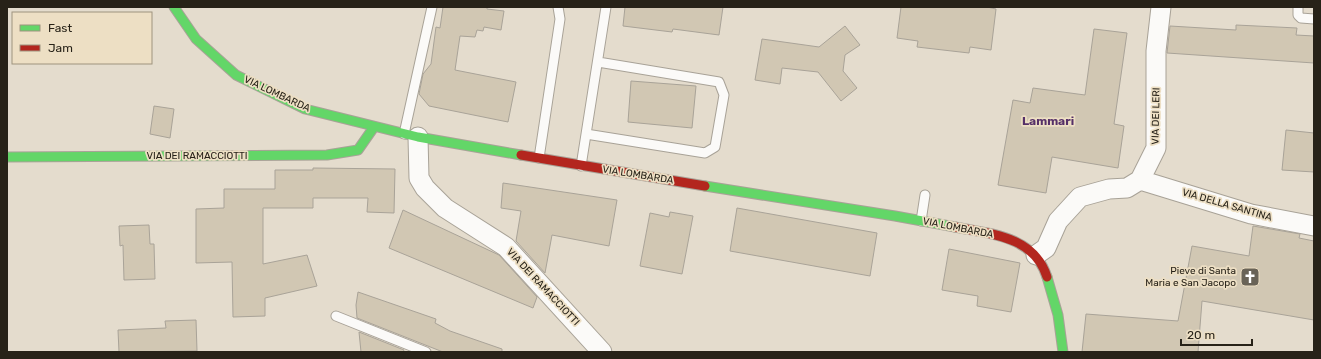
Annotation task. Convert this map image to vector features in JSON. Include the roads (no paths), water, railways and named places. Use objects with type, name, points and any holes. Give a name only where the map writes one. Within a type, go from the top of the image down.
[{"type":"street","name":"VIA LOMBARDA","points":[[174,7],[196,39],[236,75],[305,109],[411,135],[581,166],[921,221],[1010,238],[1047,251],[1045,272],[1058,315],[1063,352]]},
{"type":"street","name":"VIA DEI LERI","points":[[1140,180],[1156,148],[1156,51],[1162,7]]},
{"type":"street","name":"VIA DEI RAMACCIOTTI","points":[[7,157],[327,155],[358,150],[374,127]]},
{"type":"street","name":"VIA DEI RAMACCIOTTI","points":[[411,135],[419,178],[425,188],[445,208],[506,247],[602,352]]},
{"type":"street","name":"VIA DELLA SANTINA","points":[[1140,180],[1251,214],[1314,226]]},
{"type":"street","points":[[1047,251],[1058,221],[1080,197],[1109,189],[1127,188],[1140,180]]},
{"type":"lane","points":[[411,135],[432,7]]},
{"type":"lane","points":[[538,158],[560,19],[558,7]]},
{"type":"lane","points":[[581,166],[606,7]]},
{"type":"lane","points":[[1298,7],[1298,15],[1301,18],[1314,19]]},
{"type":"lane","points":[[586,134],[705,153],[715,147],[724,95],[719,82],[598,62]]},
{"type":"lane","points":[[921,221],[925,194]]},
{"type":"lane","points":[[336,316],[426,352]]},
{"type":"place","name":"Pieve di Santa Maria e San Jacopo","points":[[1250,277]]},
{"type":"district","name":"Lammari","points":[[1048,121]]}]
